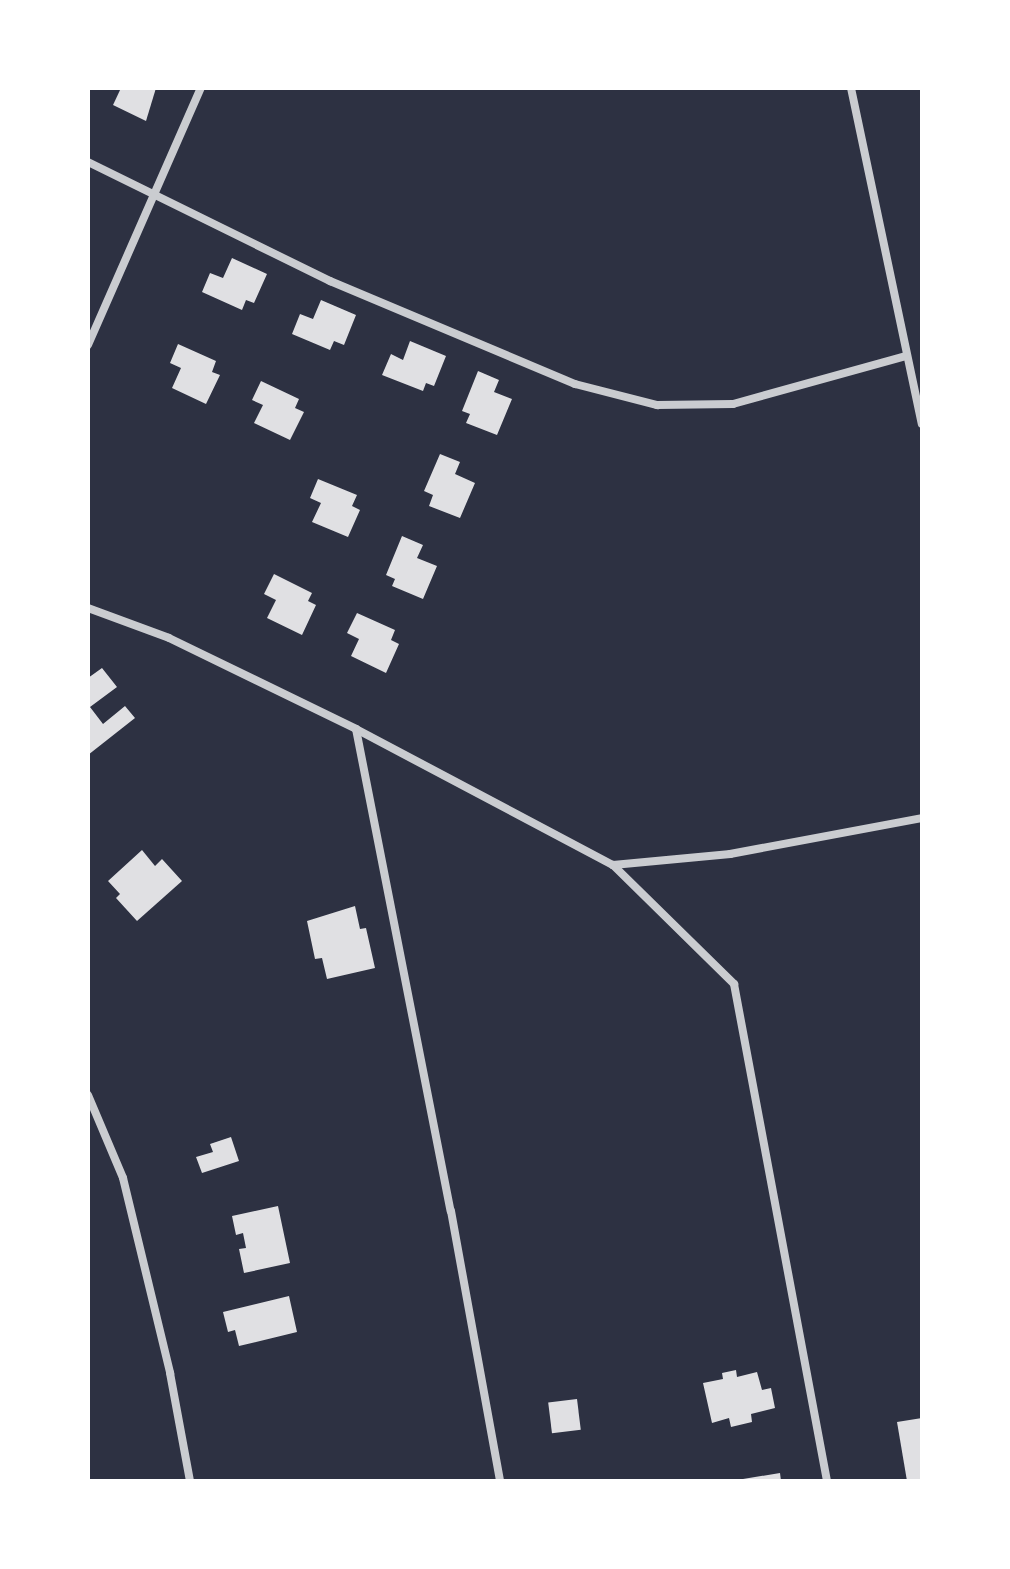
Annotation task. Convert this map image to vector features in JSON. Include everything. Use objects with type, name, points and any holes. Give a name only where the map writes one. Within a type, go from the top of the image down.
[{"type":"street","points":[[88,345],[201,88]]},
{"type":"street","points":[[851,88],[922,424]]},
{"type":"street","points":[[88,162],[330,281],[575,384],[657,405],[733,404],[906,356]]},
{"type":"street","points":[[88,608],[169,638],[356,729],[613,865],[734,984],[827,1481]]},
{"type":"street","points":[[356,729],[500,1481]]},
{"type":"street","points":[[613,865],[730,854],[922,818]]},
{"type":"street","points":[[88,1095],[123,1178],[170,1373],[190,1481]]},
{"type":"building","points":[[121,88],[156,88],[146,121],[113,105]]},
{"type":"building","points":[[232,258],[267,274],[254,303],[246,300],[242,310],[202,292],[210,273],[223,278]]},
{"type":"building","points":[[321,300],[356,315],[344,345],[334,341],[330,350],[292,334],[300,314],[313,319]]},
{"type":"building","points":[[410,341],[446,356],[434,386],[426,383],[423,391],[382,375],[391,354],[403,360]]},
{"type":"building","points":[[178,344],[216,361],[212,372],[220,375],[206,404],[172,388],[181,368],[170,363]]},
{"type":"building","points":[[478,371],[499,380],[494,392],[512,399],[497,435],[466,423],[470,414],[462,411]]},
{"type":"building","points":[[261,381],[299,399],[295,408],[304,412],[290,440],[254,423],[263,405],[252,400]]},
{"type":"building","points":[[440,454],[460,462],[455,474],[475,483],[460,518],[429,506],[433,495],[424,491]]},
{"type":"building","points":[[318,479],[357,495],[352,506],[360,510],[348,537],[312,522],[321,503],[310,498]]},
{"type":"building","points":[[402,536],[423,545],[417,558],[437,566],[423,599],[392,586],[395,579],[386,575]]},
{"type":"building","points":[[274,574],[312,593],[308,601],[316,605],[302,635],[267,618],[276,600],[264,594]]},
{"type":"building","points":[[357,613],[395,630],[391,640],[399,644],[386,673],[351,656],[359,639],[347,633]]},
{"type":"building","points":[[102,668],[117,687],[90,707],[103,724],[125,706],[135,718],[88,755],[88,678]]},
{"type":"building","points":[[142,850],[155,866],[162,859],[182,881],[137,921],[116,898],[120,894],[108,881]]},
{"type":"building","points":[[355,906],[360,929],[366,928],[375,968],[327,979],[322,958],[315,959],[307,921]]},
{"type":"building","points":[[231,1137],[239,1161],[202,1173],[196,1157],[213,1152],[210,1144]]},
{"type":"building","points":[[278,1206],[290,1263],[244,1273],[239,1249],[246,1248],[243,1233],[236,1235],[232,1216]]},
{"type":"building","points":[[289,1296],[297,1332],[239,1346],[235,1330],[228,1332],[223,1312]]},
{"type":"building","points":[[736,1370],[737,1377],[757,1372],[762,1390],[771,1388],[775,1408],[751,1414],[752,1422],[731,1427],[729,1418],[712,1423],[703,1383],[723,1379],[722,1373]]},
{"type":"building","points":[[577,1399],[581,1430],[552,1433],[548,1403]]},
{"type":"building","points":[[922,1418],[922,1481],[907,1481],[897,1422]]},
{"type":"building","points":[[780,1473],[781,1481],[743,1481],[743,1479]]}]
